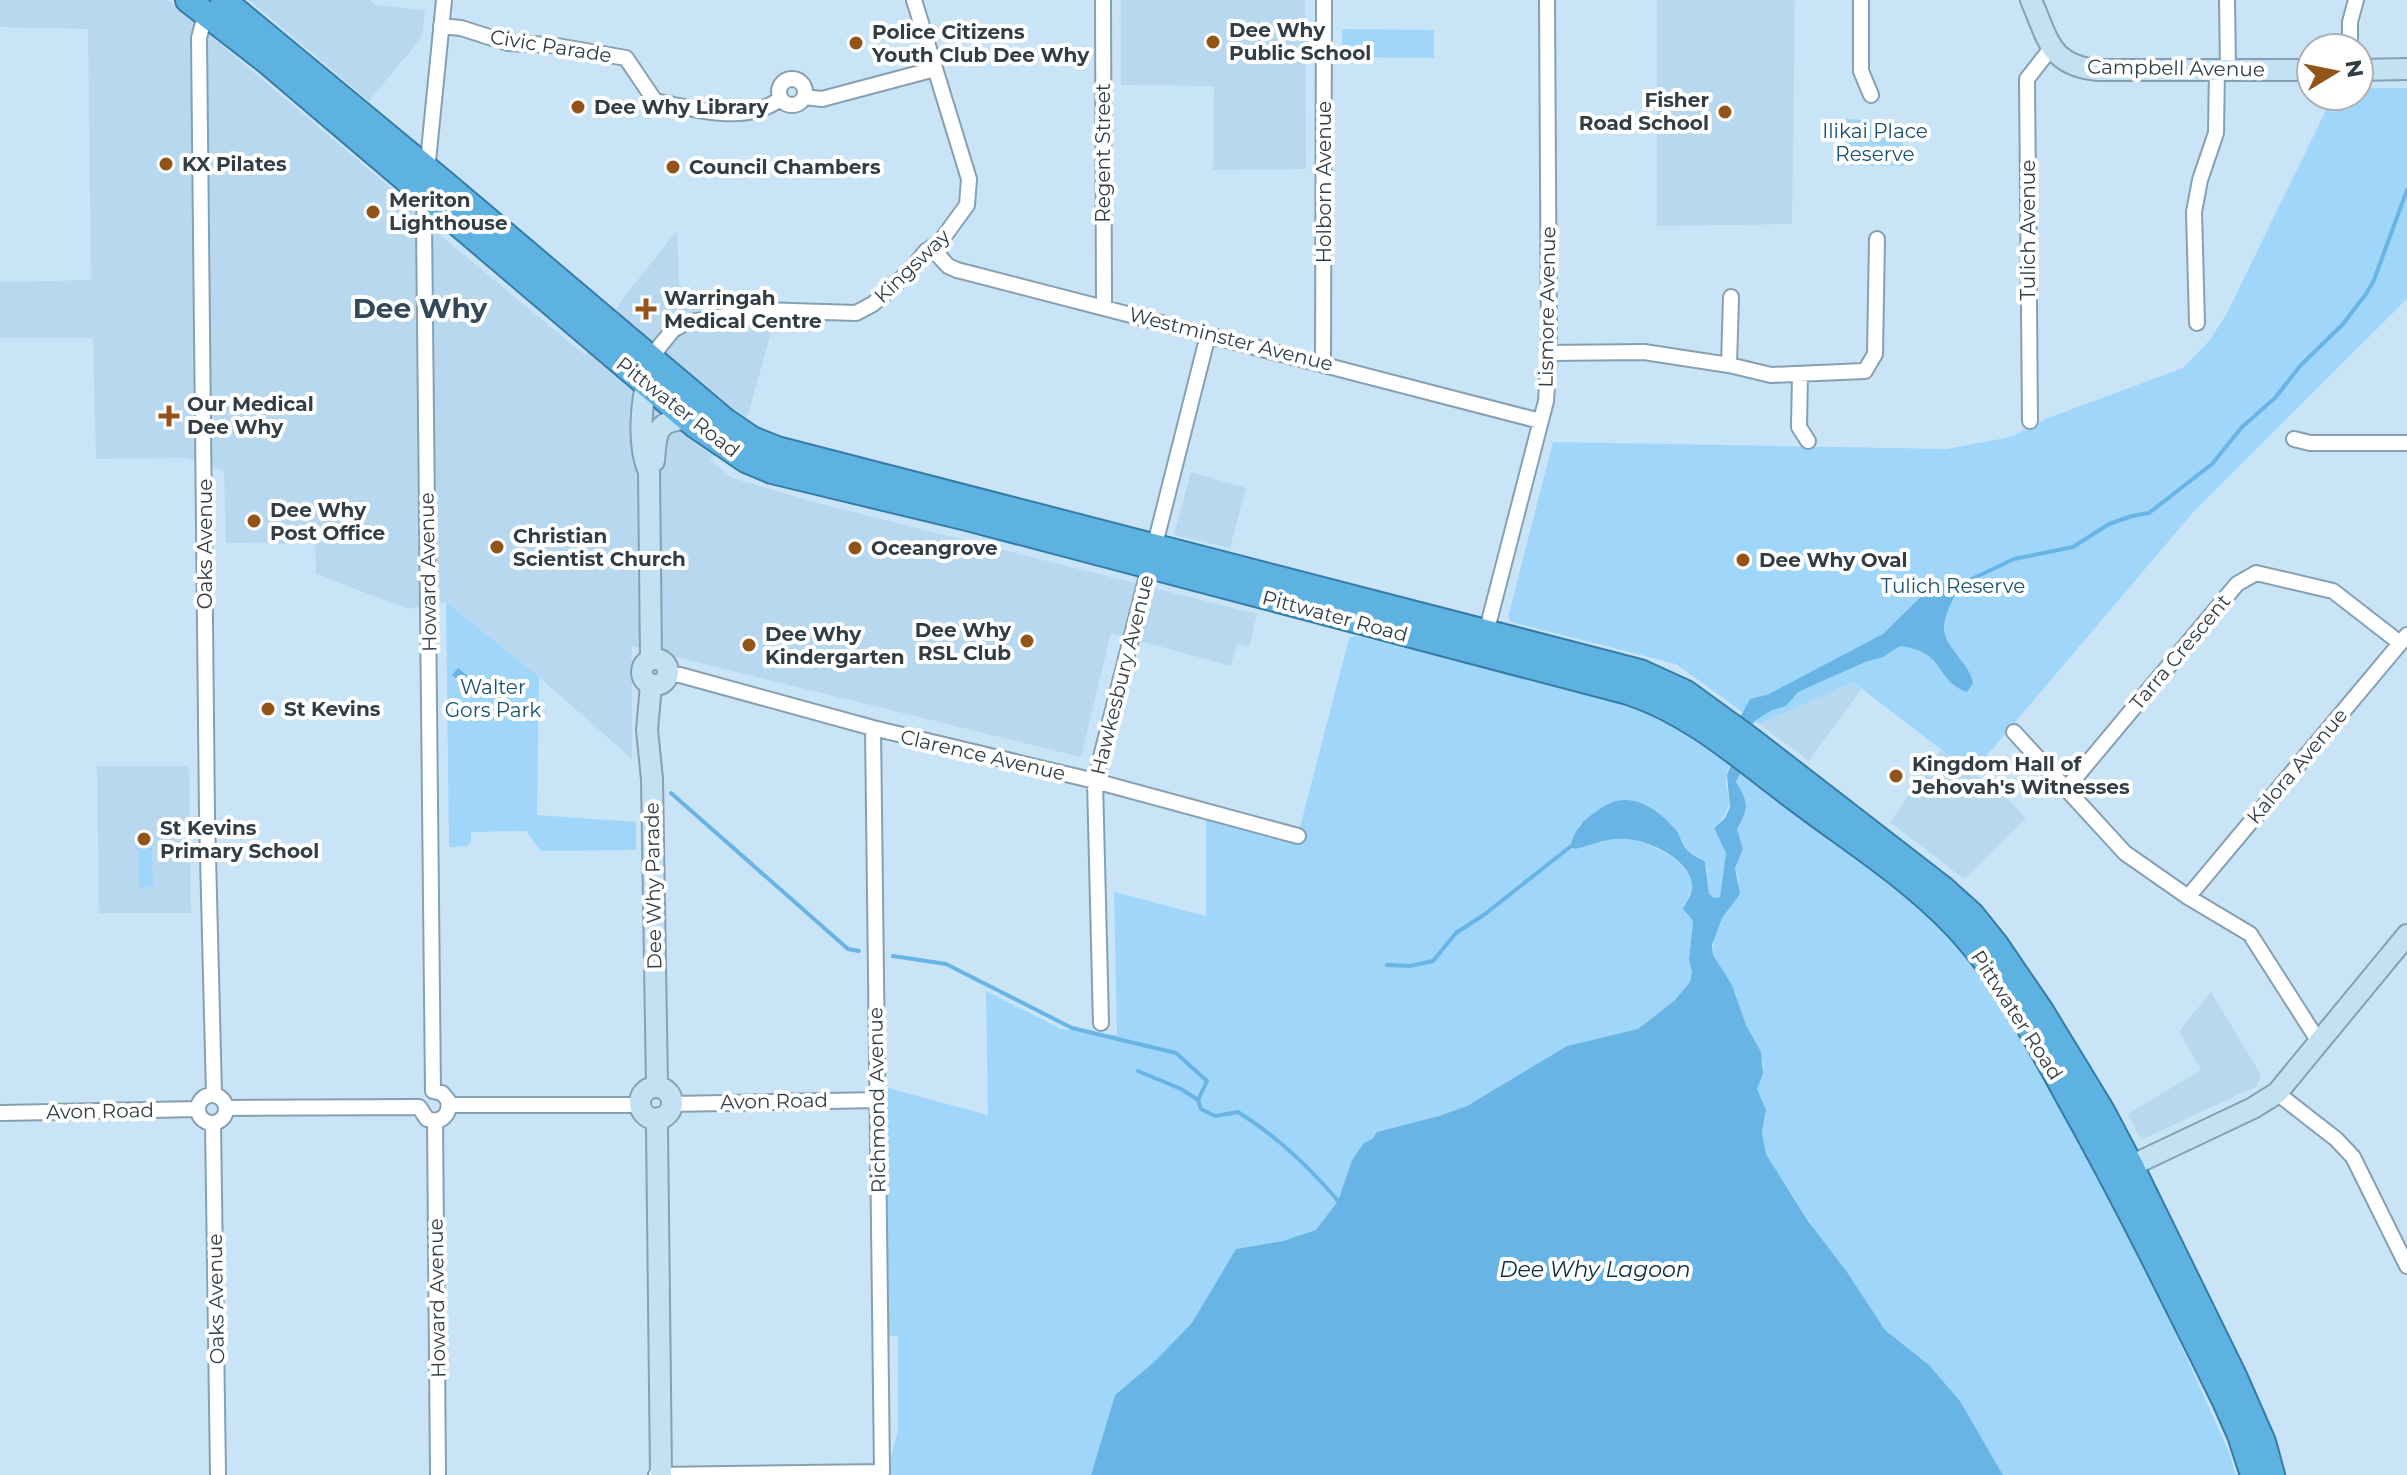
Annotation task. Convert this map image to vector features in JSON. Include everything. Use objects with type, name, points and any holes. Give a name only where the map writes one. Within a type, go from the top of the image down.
[{"type":"highway","name":"Pittwater Road","points":[[209,4],[427,169],[724,420],[764,445],[1151,557],[1484,643],[1640,696],[1684,717],[1715,725],[1904,880],[1958,928],[1992,970],[2122,1170],[2240,1390],[2263,1442],[2272,1475]]},
{"type":"highway","name":"Pittwater Road","points":[[209,4],[269,63],[646,385],[724,447],[746,460],[772,471],[967,518],[1151,557]]},
{"type":"highway","name":"Pittwater Road","points":[[2122,1170],[2240,1435],[2253,1475]]},
{"type":"main road","points":[[2031,0],[2052,47]]},
{"type":"main road","name":"Campbell Avenue","points":[[2052,47],[2071,66],[2087,69],[2295,70]]},
{"type":"main road","points":[[2375,70],[2407,69]]},
{"type":"main road","points":[[649,472],[643,459],[643,400],[653,361]]},
{"type":"main road","points":[[649,472],[655,459],[654,442],[658,430],[675,419],[687,419]]},
{"type":"main road","name":"Dee Why Parade","points":[[649,472],[651,659],[644,664],[641,672],[644,680],[659,680],[648,745],[652,793],[657,1087]]},
{"type":"main road","points":[[2122,1170],[2253,1108],[2277,1093],[2407,935]]},
{"type":"main road","points":[[659,1475],[657,1128],[665,1111],[666,1091],[657,1087],[646,1090],[640,1105],[649,1117],[665,1111]]},
{"type":"street","name":"Howard Avenue","points":[[433,1091],[425,197],[444,0]]},
{"type":"street","name":"Kingsway","points":[[653,361],[659,347],[673,330],[685,323],[759,310],[856,313],[865,309],[893,288],[926,251],[940,242],[967,205],[970,188],[914,0]]},
{"type":"street","name":"Regent Street","points":[[1103,0],[1104,306]]},
{"type":"street","name":"Holborn Avenue","points":[[1323,363],[1324,0]]},
{"type":"street","name":"Lismore Avenue","points":[[1484,643],[1546,401],[1549,353],[1547,0]]},
{"type":"street","points":[[1861,0],[1861,71],[1871,95]]},
{"type":"street","points":[[2197,323],[2194,212],[2200,180],[2216,133],[2227,0]]},
{"type":"street","points":[[2350,32],[2356,0]]},
{"type":"street","name":"Oaks Avenue","points":[[209,4],[199,38],[199,67],[214,1094]]},
{"type":"street","name":"Civic Parade","points":[[441,26],[461,28],[508,43],[551,45],[626,58],[655,101],[736,113],[772,105],[780,99]]},
{"type":"street","name":"Tulich Avenue","points":[[2030,421],[2027,79],[2052,47]]},
{"type":"street","points":[[804,97],[804,85],[791,78],[779,87],[780,99],[795,105],[804,97],[822,99],[935,69]]},
{"type":"street","points":[[1549,353],[1644,352],[1771,375],[1865,371],[1875,354],[1877,239]]},
{"type":"street","name":"Westminster Avenue","points":[[940,242],[939,256],[957,270],[1540,421]]},
{"type":"street","points":[[1729,365],[1731,297]]},
{"type":"street","name":"Hawkesbury Avenue","points":[[1101,1023],[1095,781],[1208,335]]},
{"type":"street","points":[[1800,374],[1799,427],[1808,441]]},
{"type":"street","points":[[2294,439],[2310,443],[2407,443]]},
{"type":"street","name":"Tarra Crescent","points":[[2066,789],[2237,584],[2256,573],[2333,591],[2404,639]]},
{"type":"street","name":"Kalora Avenue","points":[[2188,897],[2404,639]]},
{"type":"street","name":"Clarence Avenue","points":[[659,680],[680,675],[873,728],[1095,781],[1298,836]]},
{"type":"street","name":"Richmond Avenue","points":[[659,1475],[882,1472],[873,728]]},
{"type":"street","points":[[2014,732],[2125,853],[2188,897],[2250,934],[2319,1042]]},
{"type":"street","points":[[433,1091],[445,1096],[449,1105],[445,1117],[435,1121],[423,1116],[419,1107],[422,1097],[433,1091]]},
{"type":"street","points":[[2277,1093],[2336,1139],[2353,1157],[2405,1258]]},
{"type":"street","points":[[214,1094],[222,1099],[226,1108],[223,1117],[213,1123],[201,1118],[198,1109],[200,1099],[214,1094]]},
{"type":"street","name":"Avon Road","points":[[665,1111],[878,1100]]},
{"type":"street","points":[[449,1105],[640,1105]]},
{"type":"street","points":[[226,1108],[419,1107]]},
{"type":"street","name":"Avon Road","points":[[1,1113],[198,1109]]},
{"type":"street","name":"Howard Avenue","points":[[435,1121],[438,1475]]},
{"type":"street","name":"Oaks Avenue","points":[[213,1123],[218,1475]]},
{"type":"shaded area","points":[[0,0],[168,0],[405,200],[447,241],[585,355],[622,300],[677,230],[680,307],[739,293],[767,292],[770,336],[748,415],[710,460],[732,478],[821,504],[1257,614],[1249,647],[1237,644],[1231,666],[1111,633],[1081,757],[632,646],[632,759],[539,677],[446,602],[408,609],[316,574],[315,544],[226,543],[224,471],[186,458],[96,459],[93,338],[0,338],[0,282],[91,280],[88,29],[0,27]]},
{"type":"shaded area","points":[[249,0],[370,0],[376,5],[425,10],[422,37],[369,101]]},
{"type":"shaded area","name":"Dee Why Public School","points":[[1121,0],[1305,0],[1306,169],[1213,170],[1214,86],[1121,85]]},
{"type":"shaded area","name":"Fisher Road School","points":[[1657,0],[1795,0],[1792,224],[1657,226]]},
{"type":"shaded area","points":[[1191,472],[1246,488],[1230,548],[1174,535]]},
{"type":"shaded area","points":[[1852,682],[1862,688],[1809,761],[1759,724]]},
{"type":"shaded area","points":[[1941,750],[2011,802],[2026,819],[1964,879],[1890,822]]},
{"type":"shaded area","name":"St Kevins Primary School","points":[[97,766],[189,766],[191,913],[99,913]]},
{"type":"shaded area","points":[[2211,992],[2261,1075],[2257,1086],[2145,1138],[2139,1136],[2128,1114],[2201,1070],[2179,1031]]},
{"type":"green space","points":[[1342,29],[1434,30],[1434,58],[1342,57]]},
{"type":"green space","name":"Tulich Reserve","points":[[2375,88],[2407,88],[2407,299],[2195,510],[1972,773],[1853,682],[1759,724],[1676,664],[1511,622],[1508,617],[1553,442],[1947,449],[2011,437],[2048,418],[2183,368],[2210,340],[2227,313],[2325,112],[2375,112]]},
{"type":"green space","name":"Ilikai Place Reserve","points":[[1846,119],[1898,122],[1904,166],[1845,165]]},
{"type":"green space","name":"Walter Gors Park","points":[[446,602],[539,677],[537,815],[636,822],[636,850],[541,851],[526,831],[471,832],[471,842],[467,846],[449,847]]},
{"type":"green space","points":[[1356,636],[1616,699],[1656,714],[1730,764],[1726,783],[1729,802],[1714,828],[1726,852],[1720,897],[1715,898],[1709,893],[1707,867],[1700,858],[1689,853],[1678,834],[1660,816],[1579,824],[1570,847],[1575,849],[1613,839],[1628,839],[1662,851],[1681,865],[1691,882],[1684,909],[1693,921],[1690,982],[1674,1001],[1638,1029],[1567,1046],[1467,1106],[1377,1132],[1352,1160],[1338,1201],[1316,1231],[1283,1241],[1236,1249],[1193,1323],[1115,1395],[1091,1475],[884,1475],[898,1431],[898,1336],[879,1335],[877,1085],[988,1115],[986,991],[1061,1029],[1117,1035],[1114,892],[1206,916],[1206,812],[1298,835],[1349,638]]},
{"type":"green space","points":[[1741,773],[1911,900],[1947,934],[1982,978],[2018,1031],[2116,1214],[2126,1223],[2229,1452],[2236,1475],[2003,1475],[1960,1401],[1929,1365],[1885,1330],[1847,1272],[1817,1234],[1766,1154],[1762,1133],[1766,1116],[1757,1089],[1764,1065],[1741,1014],[1736,994],[1713,955],[1714,935],[1739,880],[1735,868],[1743,849],[1737,829],[1746,806],[1736,783]]},
{"type":"green space","points":[[138,848],[152,848],[153,887],[139,887]]},
{"type":"water","name":"Dee Why Lagoon","points":[[1948,582],[1959,585],[1946,617],[1945,634],[1971,676],[1973,683],[1967,692],[1956,687],[1926,654],[1900,646],[1883,657],[1798,692],[1786,706],[1772,710],[1750,727],[1743,769],[1736,782],[1746,806],[1737,829],[1743,849],[1735,868],[1740,894],[1722,918],[1712,945],[1713,955],[1732,985],[1746,1025],[1761,1052],[1763,1073],[1757,1089],[1766,1110],[1762,1133],[1766,1154],[1808,1221],[1847,1272],[1885,1330],[1929,1365],[1960,1401],[2003,1475],[1091,1475],[1115,1395],[1154,1362],[1192,1323],[1236,1249],[1283,1241],[1316,1230],[1338,1201],[1352,1160],[1377,1132],[1467,1106],[1567,1046],[1638,1029],[1674,1001],[1690,982],[1693,921],[1683,909],[1692,888],[1687,871],[1660,849],[1638,841],[1612,839],[1575,849],[1570,847],[1584,821],[1610,803],[1621,800],[1631,800],[1651,808],[1676,830],[1689,852],[1705,862],[1709,893],[1714,898],[1720,897],[1726,853],[1714,828],[1725,818],[1730,807],[1727,775],[1733,760],[1738,721],[1750,699],[1767,695],[1883,634],[1932,586]]},
{"type":"water","points":[[458,668],[485,690],[479,697],[452,675]]},
{"type":"waterway","points":[[1957,586],[2014,559],[2073,547],[2109,524],[2149,513],[2212,464],[2242,427],[2275,398],[2300,366],[2343,324],[2366,294],[2407,190]]},
{"type":"waterway","points":[[671,793],[848,949],[859,951]]},
{"type":"waterway","points":[[1387,965],[1410,966],[1433,961],[1456,933],[1570,847]]},
{"type":"waterway","points":[[893,956],[946,964],[1072,1028],[1176,1053],[1207,1081],[1198,1100],[1201,1109],[1215,1116],[1238,1112],[1253,1122],[1292,1153],[1340,1203]]},
{"type":"waterway","points":[[1138,1071],[1181,1089],[1198,1100]]},
{"type":"place","name":"Dee Why Public School","points":[[1213,42]]},
{"type":"place","name":"Police Citizens Youth Club Dee Why","points":[[856,43]]},
{"type":"place","name":"Dee Why Library","points":[[578,107]]},
{"type":"place","name":"Fisher Road School","points":[[1725,112]]},
{"type":"place","name":"KX Pilates","points":[[166,164]]},
{"type":"place","name":"Council Chambers","points":[[673,167]]},
{"type":"place","name":"Meriton Lighthouse","points":[[373,212]]},
{"type":"place","name":"Warringah Medical Centre","points":[[646,309]]},
{"type":"place","name":"Our Medical Dee Why","points":[[169,416]]},
{"type":"place","name":"Dee Why Post Office","points":[[254,521]]},
{"type":"place","name":"Christian Scientist Church","points":[[497,547]]},
{"type":"place","name":"Oceangrove","points":[[855,548]]},
{"type":"place","name":"Dee Why Oval","points":[[1743,560]]},
{"type":"place","name":"Dee Why RSL Club","points":[[1027,641]]},
{"type":"place","name":"Dee Why Kindergarten","points":[[749,645]]},
{"type":"place","name":"St Kevins","points":[[268,709]]},
{"type":"place","name":"Kingdom Hall of Jehovah's Witnesses","points":[[1896,776]]},
{"type":"place","name":"St Kevins Primary School","points":[[144,839]]},
{"type":"district","name":"Dee Why","points":[[420,308]]}]
